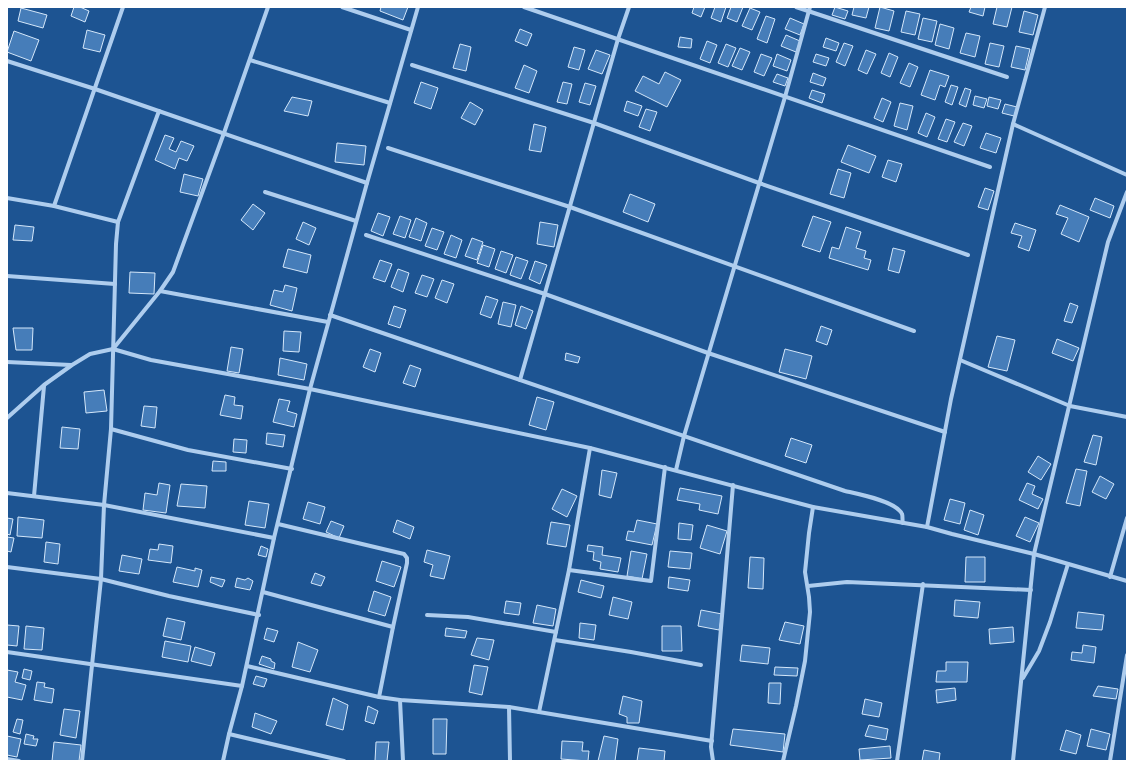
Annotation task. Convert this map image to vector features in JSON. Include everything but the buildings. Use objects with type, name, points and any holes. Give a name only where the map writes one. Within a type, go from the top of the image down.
[{"type":"street","points":[[54,206],[123,7]]},
{"type":"street","points":[[113,349],[160,291],[173,272],[268,7]]},
{"type":"street","points":[[342,7],[411,30]]},
{"type":"street","points":[[223,761],[247,666],[274,538],[310,389],[356,221],[418,7]]},
{"type":"street","points":[[524,7],[785,98],[990,167]]},
{"type":"street","points":[[520,380],[618,39],[629,7]]},
{"type":"street","points":[[796,7],[810,9],[1007,77]]},
{"type":"street","points":[[927,527],[960,360],[1013,124],[1045,7]]},
{"type":"street","points":[[676,470],[684,436],[708,353],[785,98],[810,9]]},
{"type":"street","points":[[250,60],[390,103]]},
{"type":"street","points":[[7,61],[95,89],[367,183]]},
{"type":"street","points":[[412,65],[594,123],[759,183],[968,255]]},
{"type":"street","points":[[82,761],[101,579],[104,505],[111,429],[118,222],[159,111]]},
{"type":"street","points":[[1013,124],[1127,175]]},
{"type":"street","points":[[388,148],[570,207],[914,331]]},
{"type":"street","points":[[265,192],[356,221]]},
{"type":"street","points":[[1013,761],[1034,554],[1108,242],[1127,192]]},
{"type":"street","points":[[7,198],[54,206],[118,222]]},
{"type":"street","points":[[366,235],[545,294],[708,353],[945,432]]},
{"type":"street","points":[[7,276],[115,284]]},
{"type":"street","points":[[160,291],[328,322]]},
{"type":"street","points":[[330,315],[845,491],[888,503],[896,507],[902,514],[903,523]]},
{"type":"street","points":[[7,418],[44,385],[72,365],[90,354],[113,349],[152,360],[310,389],[590,448],[814,507],[927,527],[1034,554],[1127,581]]},
{"type":"street","points":[[960,360],[1070,406],[1127,417]]},
{"type":"street","points":[[7,362],[72,365]]},
{"type":"street","points":[[34,496],[44,385]]},
{"type":"street","points":[[111,429],[188,450],[292,468]]},
{"type":"street","points":[[539,712],[569,570],[590,448]]},
{"type":"street","points":[[569,570],[651,581],[665,467]]},
{"type":"street","points":[[713,761],[712,741],[732,485]]},
{"type":"street","points":[[7,493],[104,505],[274,538]]},
{"type":"street","points":[[783,761],[796,706],[804,661],[810,612],[806,572],[809,533],[814,507]]},
{"type":"street","points":[[1110,577],[1127,518]]},
{"type":"street","points":[[278,524],[404,554],[407,558],[408,563],[379,697]]},
{"type":"street","points":[[1022,680],[1039,651],[1050,622],[1068,564]]},
{"type":"street","points":[[7,567],[101,579],[169,596],[258,615]]},
{"type":"street","points":[[808,586],[848,582],[923,584],[1031,590]]},
{"type":"street","points":[[897,761],[923,584]]},
{"type":"street","points":[[263,592],[393,627]]},
{"type":"street","points":[[427,615],[468,617],[556,632]]},
{"type":"street","points":[[555,640],[701,665]]},
{"type":"street","points":[[7,652],[242,686]]},
{"type":"street","points":[[1110,761],[1127,655]]},
{"type":"street","points":[[247,666],[379,697],[400,700],[509,707],[712,741]]},
{"type":"street","points":[[400,700],[403,761]]},
{"type":"street","points":[[509,707],[510,761]]},
{"type":"street","points":[[229,734],[344,761]]},
{"type":"street","points":[[7,759],[19,761]]}]
